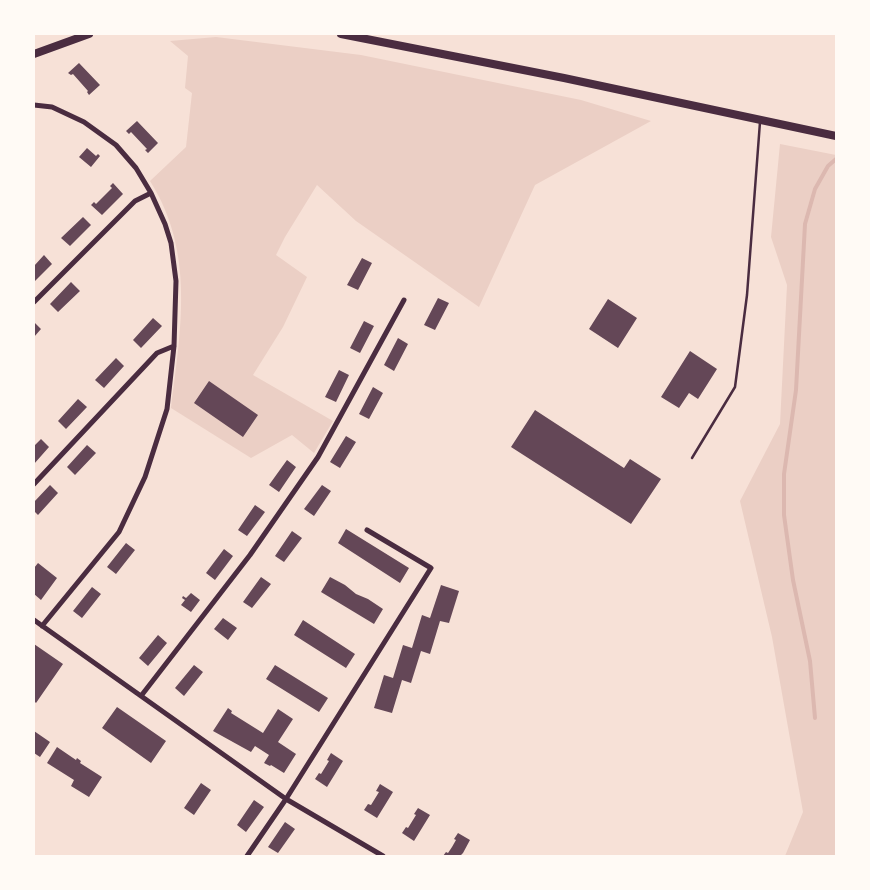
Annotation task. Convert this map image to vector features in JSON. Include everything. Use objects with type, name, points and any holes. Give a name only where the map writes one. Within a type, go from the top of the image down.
[{"type":"main road","points":[[34,54],[89,34]]},
{"type":"main road","points":[[341,34],[564,78],[836,136]]},
{"type":"street","points":[[34,105],[52,108],[84,122],[116,145],[136,168],[151,193],[165,224],[174,262],[176,281],[174,346],[167,409],[145,477],[119,532],[42,626]]},
{"type":"street","points":[[34,302],[134,201],[151,193]]},
{"type":"street","points":[[141,696],[250,555],[318,457],[404,300]]},
{"type":"street","points":[[34,484],[157,353],[174,346]]},
{"type":"street","points":[[247,856],[286,799],[431,568],[367,530]]},
{"type":"street","points":[[34,620],[286,799],[378,855]]},
{"type":"lane","points":[[692,458],[734,387],[747,295],[760,121]]},
{"type":"shaded area","points":[[216,37],[361,55],[581,100],[651,121],[535,185],[479,307],[356,221],[317,185],[276,255],[307,277],[283,327],[253,375],[333,421],[314,453],[292,435],[251,458],[171,408],[181,320],[179,263],[174,235],[164,208],[150,181],[186,147],[192,93],[185,88],[188,56],[170,41]]},
{"type":"shaded area","points":[[780,144],[836,155],[836,856],[785,856],[803,812],[772,637],[740,501],[780,424],[787,285],[771,237]]},
{"type":"building","points":[[79,63],[100,85],[89,95],[88,91],[73,74],[68,73]]},
{"type":"building","points":[[137,121],[158,143],[148,153],[145,150],[147,149],[131,132],[129,134],[126,131]]},
{"type":"building","points":[[87,148],[96,156],[98,154],[100,156],[91,167],[79,157]]},
{"type":"building","points":[[113,183],[123,194],[102,215],[91,205],[94,202],[96,204],[112,188],[110,186]]},
{"type":"building","points":[[83,217],[91,225],[70,246],[61,238]]},
{"type":"building","points":[[44,255],[52,264],[34,282],[34,266]]},
{"type":"building","points":[[362,258],[372,263],[358,290],[347,285]]},
{"type":"building","points":[[71,282],[80,291],[58,312],[50,304]]},
{"type":"building","points":[[438,298],[449,303],[435,330],[424,325]]},
{"type":"building","points":[[608,299],[637,318],[618,348],[589,329]]},
{"type":"building","points":[[153,318],[162,326],[141,348],[133,340]]},
{"type":"building","points":[[364,321],[374,326],[360,353],[350,348]]},
{"type":"building","points":[[34,322],[41,329],[34,337]]},
{"type":"building","points":[[398,338],[408,344],[394,371],[384,365]]},
{"type":"building","points":[[690,351],[717,369],[698,399],[689,393],[679,408],[661,397]]},
{"type":"building","points":[[116,358],[124,366],[104,388],[95,380]]},
{"type":"building","points":[[339,370],[349,375],[336,402],[325,397]]},
{"type":"building","points":[[209,381],[258,415],[243,437],[194,403]]},
{"type":"building","points":[[373,387],[383,393],[369,419],[359,414]]},
{"type":"building","points":[[78,399],[87,407],[66,429],[58,421]]},
{"type":"building","points":[[535,410],[624,468],[630,459],[661,479],[631,524],[511,447]]},
{"type":"building","points":[[346,436],[356,442],[340,468],[330,462]]},
{"type":"building","points":[[41,439],[49,447],[34,464],[34,446]]},
{"type":"building","points":[[87,445],[96,453],[75,475],[67,467]]},
{"type":"building","points":[[287,460],[296,467],[279,492],[269,485]]},
{"type":"building","points":[[50,485],[58,493],[38,515],[34,511],[34,502]]},
{"type":"building","points":[[322,485],[331,491],[314,516],[304,509]]},
{"type":"building","points":[[255,505],[265,512],[247,536],[238,530]]},
{"type":"building","points":[[346,529],[409,568],[400,583],[338,543]]},
{"type":"building","points":[[292,531],[302,538],[284,562],[275,556]]},
{"type":"building","points":[[126,543],[135,550],[116,574],[107,567]]},
{"type":"building","points":[[224,549],[233,556],[215,580],[206,573]]},
{"type":"building","points":[[38,563],[57,578],[41,600],[34,594],[34,568]]},
{"type":"building","points":[[261,577],[271,584],[252,608],[243,602]]},
{"type":"building","points":[[330,577],[383,609],[374,624],[321,592]]},
{"type":"building","points":[[441,585],[459,591],[449,623],[440,621],[430,654],[421,651],[411,683],[402,680],[392,713],[374,708],[384,675],[393,678],[403,645],[412,648],[422,615],[430,618]]},
{"type":"building","points":[[92,587],[101,594],[82,618],[73,611]]},
{"type":"building","points":[[191,593],[200,600],[191,612],[181,605],[185,600],[182,598],[183,596],[186,598]]},
{"type":"building","points":[[223,618],[237,628],[228,640],[214,629]]},
{"type":"building","points":[[303,620],[355,654],[346,668],[294,635]]},
{"type":"building","points":[[158,635],[167,643],[148,666],[139,658]]},
{"type":"building","points":[[34,644],[63,664],[36,703],[34,701]]},
{"type":"building","points":[[194,665],[203,672],[184,696],[175,688]]},
{"type":"building","points":[[275,665],[328,698],[319,712],[266,679]]},
{"type":"building","points":[[117,707],[166,741],[151,763],[102,728]]},
{"type":"building","points":[[228,708],[232,711],[231,713],[263,733],[278,709],[293,719],[278,742],[296,754],[284,773],[264,763],[269,755],[255,746],[251,752],[213,731]]},
{"type":"building","points":[[34,731],[50,742],[40,757],[34,753]]},
{"type":"building","points":[[57,747],[76,760],[77,758],[81,761],[80,763],[102,777],[89,797],[71,786],[74,780],[47,763]]},
{"type":"building","points":[[331,753],[343,761],[327,787],[315,779],[319,773],[321,774],[329,761],[327,760]]},
{"type":"building","points":[[201,783],[211,790],[194,815],[184,808]]},
{"type":"building","points":[[380,784],[393,792],[377,818],[364,810],[368,804],[371,805],[379,792],[376,791]]},
{"type":"building","points":[[254,800],[264,807],[246,832],[237,825]]},
{"type":"building","points":[[418,808],[430,815],[414,841],[402,833],[406,827],[408,828]]},
{"type":"building","points":[[285,822],[295,829],[278,853],[268,847]]},
{"type":"building","points":[[458,833],[470,840],[463,853],[460,856],[443,856],[452,847]]},
{"type":"waterway","points":[[815,718],[810,661],[793,580],[784,515],[784,474],[796,390],[805,224],[815,189],[828,166],[836,159]]}]
